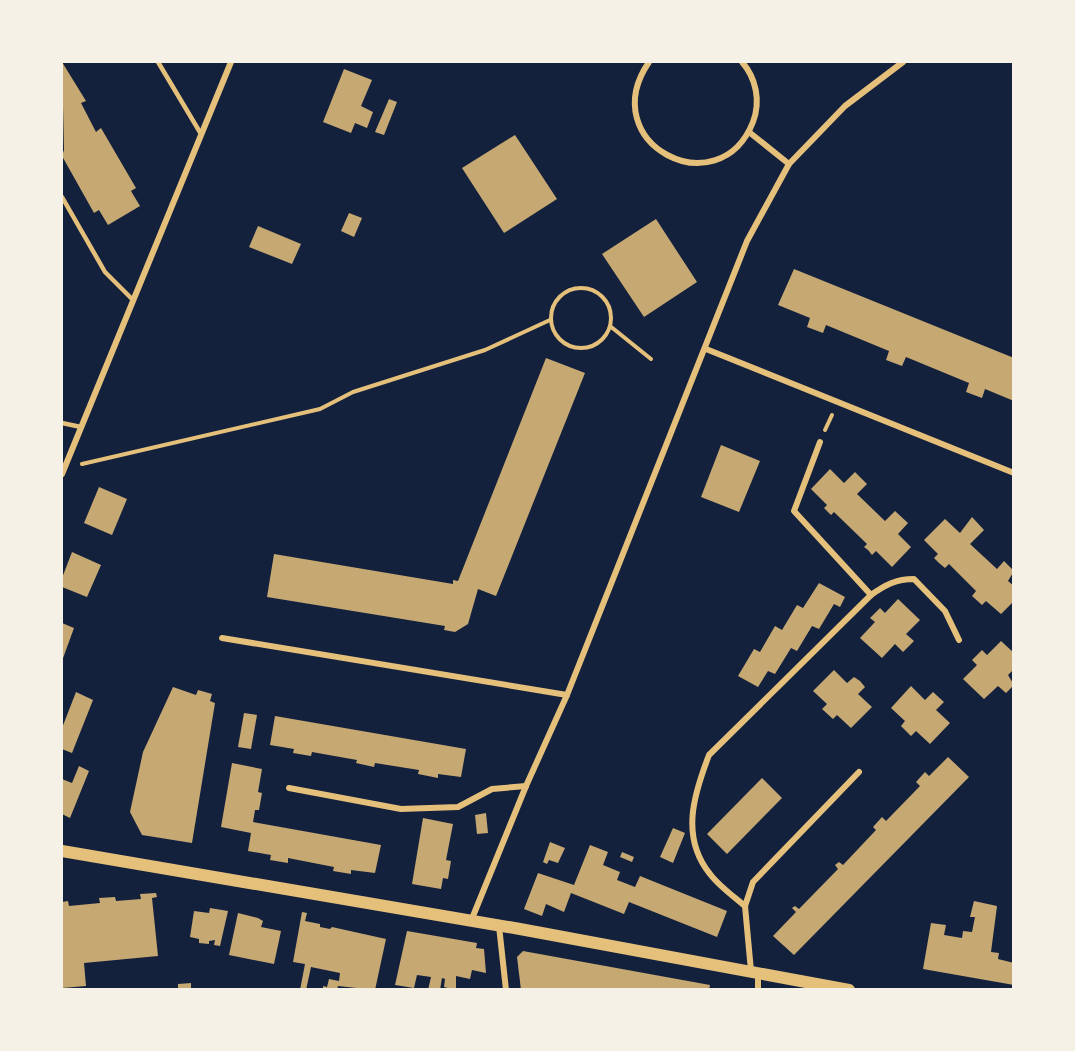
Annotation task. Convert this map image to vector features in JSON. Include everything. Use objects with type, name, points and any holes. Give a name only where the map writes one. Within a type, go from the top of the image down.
[{"type":"main road","points":[[62,851],[499,926],[849,990]]},
{"type":"street","points":[[62,471],[231,62]]},
{"type":"street","points":[[649,62],[639,78],[634,108],[645,137],[655,148],[683,162],[713,160],[728,154],[749,132],[756,115],[757,97],[753,79],[742,62]]},
{"type":"street","points":[[471,922],[526,786],[567,695],[747,241],[789,164],[845,106],[903,62]]},
{"type":"street","points":[[749,132],[789,164]]},
{"type":"street","points":[[706,349],[1014,473]]},
{"type":"street","points":[[820,442],[794,511],[871,596]]},
{"type":"street","points":[[745,906],[710,875],[696,852],[691,824],[695,790],[709,754],[871,596],[887,584],[901,579],[914,579],[945,611],[959,640]]},
{"type":"street","points":[[222,638],[567,695]]},
{"type":"street","points":[[758,990],[745,906],[753,882],[859,772]]},
{"type":"street","points":[[289,788],[401,809],[458,807],[492,789],[526,786]]},
{"type":"street","points":[[499,926],[506,990]]},
{"type":"lane","points":[[158,62],[201,134]]},
{"type":"lane","points":[[62,197],[105,272],[133,300]]},
{"type":"lane","points":[[62,423],[81,427]]},
{"type":"path","points":[[584,288],[594,291],[608,305],[610,326],[600,342],[583,349],[573,348],[557,338],[550,320],[556,301],[564,293],[584,288]]},
{"type":"path","points":[[62,471],[320,409],[353,392],[485,350],[550,320]]},
{"type":"path","points":[[610,326],[651,359]]},
{"type":"path","points":[[820,442],[837,402]]},
{"type":"building","points":[[62,62],[86,101],[81,103],[96,132],[101,128],[136,188],[131,191],[140,206],[108,225],[99,210],[94,213],[62,156],[64,150]]},
{"type":"building","points":[[344,69],[372,80],[361,106],[373,112],[367,128],[355,123],[351,133],[323,122]]},
{"type":"building","points":[[389,99],[397,102],[384,135],[375,132]]},
{"type":"building","points":[[515,135],[557,199],[504,233],[462,168]]},
{"type":"building","points":[[349,213],[362,218],[354,237],[341,231]]},
{"type":"building","points":[[656,219],[697,282],[644,317],[602,254]]},
{"type":"building","points":[[258,226],[301,244],[292,264],[249,247]]},
{"type":"building","points":[[794,269],[1014,358],[1014,401],[985,389],[982,398],[966,392],[969,383],[906,357],[902,366],[886,360],[889,351],[826,325],[823,333],[807,327],[810,318],[778,305]]},
{"type":"building","points":[[546,358],[585,373],[496,596],[478,589],[468,624],[455,632],[444,630],[445,626],[267,597],[274,554],[453,584],[453,580],[458,581]]},
{"type":"building","points":[[721,445],[760,461],[739,512],[701,497]]},
{"type":"building","points":[[830,469],[844,483],[855,472],[867,484],[857,494],[885,521],[895,511],[908,523],[898,534],[911,547],[892,567],[876,551],[872,555],[864,547],[867,544],[834,512],[831,515],[824,508],[827,505],[811,489]]},
{"type":"building","points":[[99,487],[127,499],[112,535],[84,523]]},
{"type":"building","points":[[972,517],[984,530],[970,544],[997,569],[1004,561],[1014,571],[1008,581],[1014,586],[1014,601],[1001,614],[986,601],[982,605],[972,596],[976,591],[949,564],[945,568],[939,563],[934,558],[938,554],[924,540],[945,519],[960,533]]},
{"type":"building","points":[[72,552],[101,565],[87,597],[62,587],[62,578]]},
{"type":"building","points":[[819,583],[845,597],[840,607],[834,604],[819,629],[812,626],[797,651],[791,648],[775,674],[768,671],[758,687],[738,676],[754,649],[760,652],[775,626],[782,630],[797,605],[803,608]]},
{"type":"building","points":[[898,599],[920,620],[906,634],[914,641],[903,652],[895,644],[882,658],[860,638],[875,622],[870,618],[880,608],[885,613]]},
{"type":"building","points":[[62,623],[74,628],[62,661]]},
{"type":"building","points":[[1001,641],[1014,653],[1014,669],[1008,675],[1014,685],[1006,693],[998,686],[984,699],[963,679],[977,665],[972,660],[982,650],[987,655]]},
{"type":"building","points":[[834,670],[847,683],[854,677],[860,681],[865,687],[858,694],[872,707],[851,728],[837,715],[833,719],[822,709],[827,704],[813,691]]},
{"type":"building","points":[[911,686],[925,700],[933,692],[944,702],[936,710],[950,723],[930,744],[916,731],[911,736],[901,726],[905,721],[891,708]]},
{"type":"building","points":[[173,687],[196,695],[198,690],[212,694],[210,701],[215,703],[192,843],[142,835],[130,812],[143,752]]},
{"type":"building","points":[[76,692],[93,700],[72,753],[62,749],[62,728]]},
{"type":"building","points":[[244,713],[257,715],[251,749],[238,747]]},
{"type":"building","points":[[275,716],[466,749],[461,777],[438,774],[438,778],[418,774],[419,770],[375,763],[374,767],[356,763],[357,760],[312,752],[311,756],[293,753],[294,749],[270,745]]},
{"type":"building","points":[[948,757],[969,777],[794,955],[773,936],[796,912],[792,908],[795,906],[799,909],[838,869],[835,865],[839,862],[843,865],[876,830],[873,827],[882,817],[886,821],[920,786],[916,782],[925,772],[929,776]]},
{"type":"building","points":[[232,763],[262,769],[258,792],[262,793],[259,810],[255,810],[253,822],[381,845],[375,873],[351,870],[351,874],[333,871],[334,867],[288,858],[288,863],[270,860],[271,855],[248,851],[251,833],[221,827]]},
{"type":"building","points":[[79,766],[89,771],[70,818],[62,814],[62,779],[72,783]]},
{"type":"building","points":[[762,778],[782,798],[727,854],[707,834]]},
{"type":"building","points":[[486,813],[488,833],[477,834],[475,815]]},
{"type":"building","points":[[423,818],[453,824],[446,860],[451,861],[448,879],[443,878],[441,889],[412,884]]},
{"type":"building","points":[[673,828],[685,833],[673,863],[660,857]]},
{"type":"building","points":[[550,842],[565,848],[558,863],[549,860],[547,864],[543,862]]},
{"type":"building","points":[[590,845],[608,852],[603,865],[620,872],[617,880],[635,887],[640,876],[727,911],[717,937],[629,902],[624,914],[571,893],[564,912],[546,904],[542,916],[524,909],[538,873],[574,885]]},
{"type":"building","points":[[622,852],[634,857],[632,862],[620,857]]},
{"type":"building","points":[[156,893],[157,897],[152,898],[158,956],[84,963],[86,986],[62,988],[62,902],[68,901],[69,906],[100,903],[99,898],[115,897],[116,901],[141,899],[140,894]]},
{"type":"building","points":[[974,901],[997,906],[991,952],[999,953],[998,959],[1014,963],[1014,985],[923,969],[931,923],[946,925],[944,935],[962,938],[963,931],[972,932],[975,917],[970,917]]},
{"type":"building","points":[[210,908],[228,911],[220,946],[214,945],[215,940],[209,941],[209,944],[199,943],[199,939],[190,937],[194,911],[209,913]]},
{"type":"building","points":[[302,912],[307,913],[305,921],[320,924],[320,927],[330,929],[332,927],[386,939],[375,990],[338,986],[337,990],[323,990],[323,986],[327,987],[329,979],[339,981],[340,973],[311,967],[306,990],[300,990],[305,964],[293,962]]},
{"type":"building","points":[[238,913],[263,921],[261,927],[281,931],[274,964],[229,955]]},
{"type":"building","points":[[407,931],[477,943],[476,948],[484,949],[486,973],[472,970],[470,979],[456,976],[456,990],[444,987],[445,979],[442,978],[440,990],[428,990],[431,977],[417,975],[414,988],[395,985]]},
{"type":"building","points":[[523,951],[710,985],[709,990],[521,990],[517,957]]},
{"type":"building","points":[[191,983],[191,990],[178,990],[178,984]]}]
